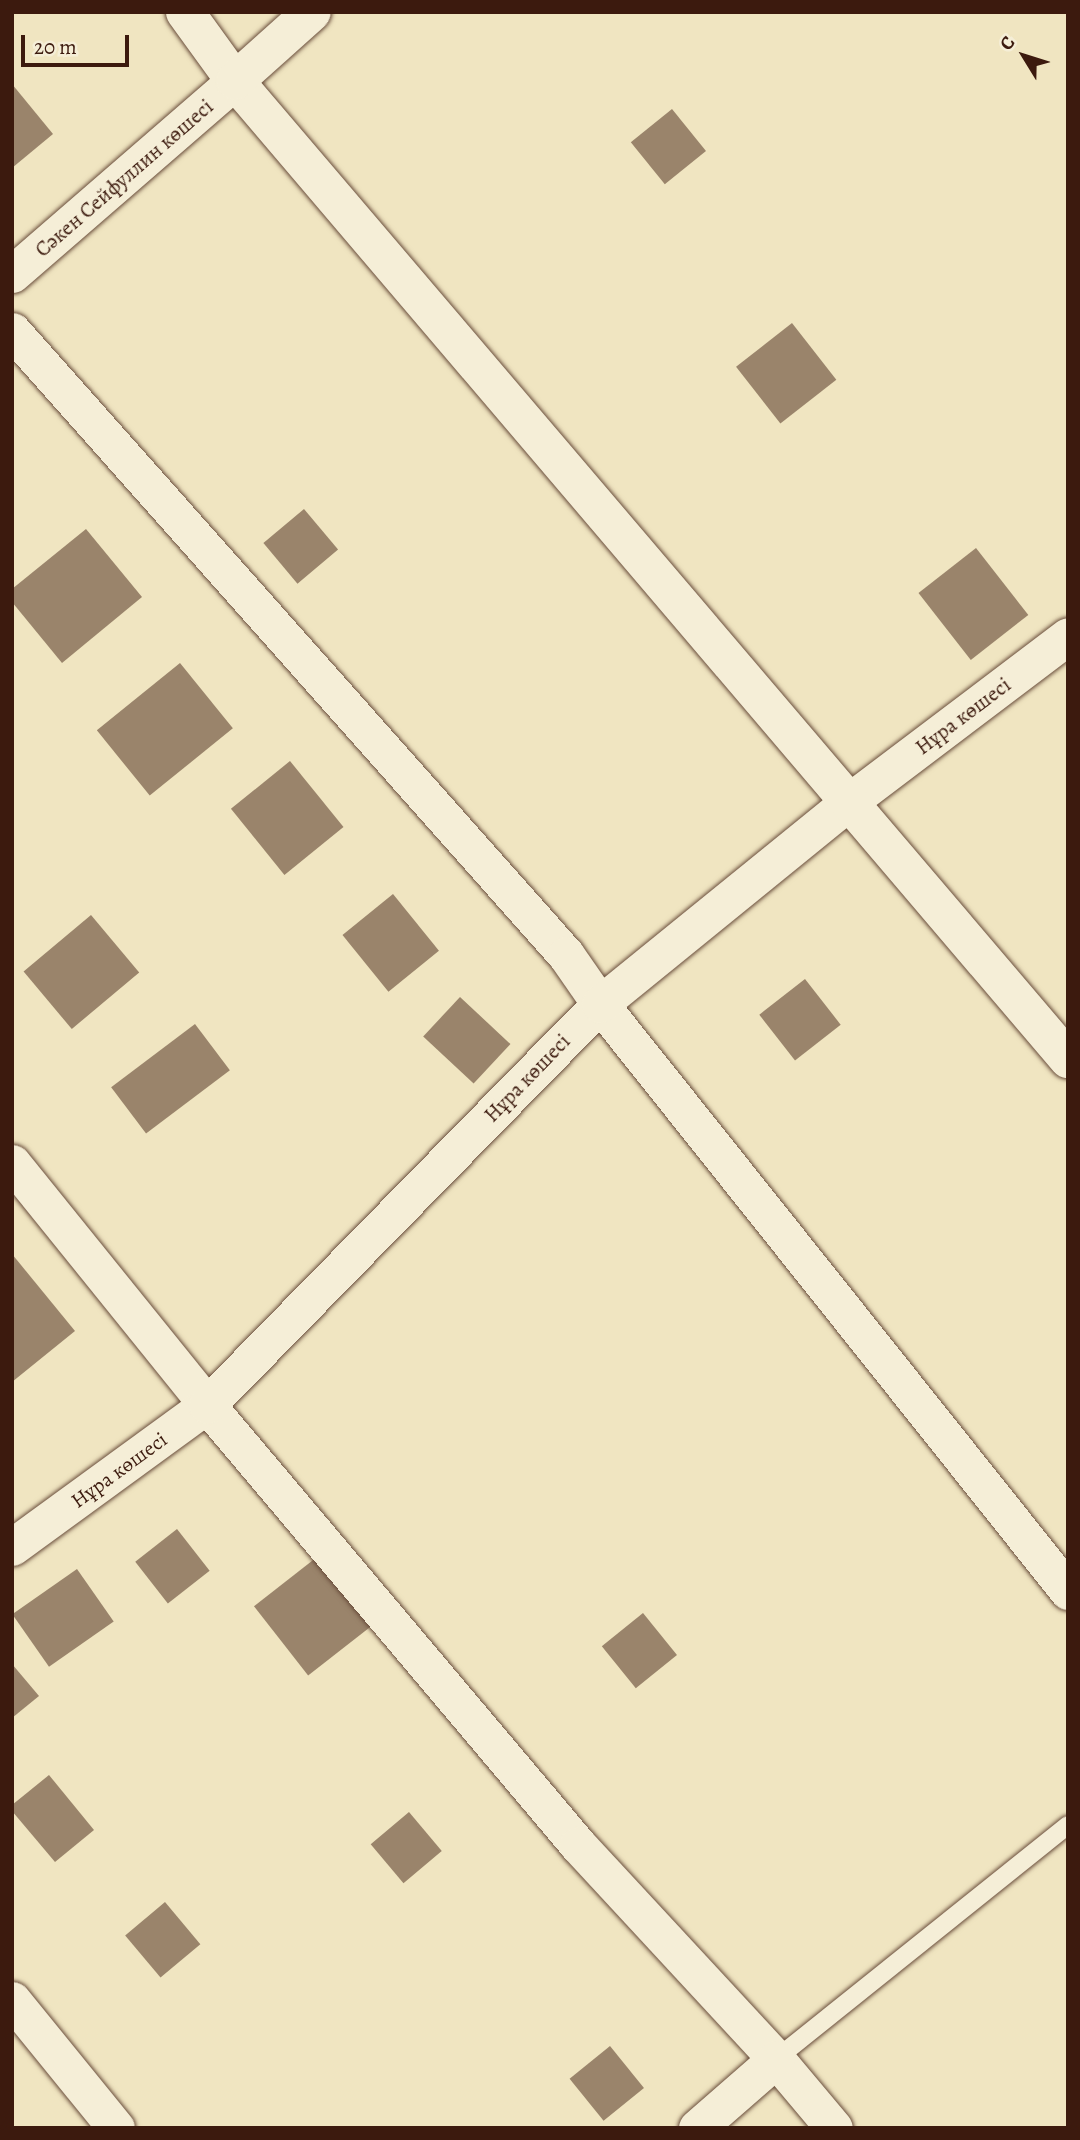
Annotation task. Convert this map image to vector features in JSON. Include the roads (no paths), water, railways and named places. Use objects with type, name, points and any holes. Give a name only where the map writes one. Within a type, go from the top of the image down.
[{"type":"street","points":[[186,12],[235,81],[1068,1059]]},
{"type":"street","points":[[235,81],[312,12]]},
{"type":"street","name":"Сәкен Сейфуллин көшесі","points":[[12,274],[235,81]]},
{"type":"street","points":[[12,331],[566,955],[600,1004],[1068,1591]]},
{"type":"street","name":"Нұра көшесі","points":[[12,1548],[207,1405],[600,1004],[850,802],[1068,636]]},
{"type":"street","points":[[12,1163],[207,1405],[578,1845],[776,2059],[834,2128]]},
{"type":"street","points":[[12,2000],[116,2128]]},
{"type":"street","points":[[697,2128],[776,2059]]},
{"type":"lane","points":[[776,2059],[1068,1825]]}]
